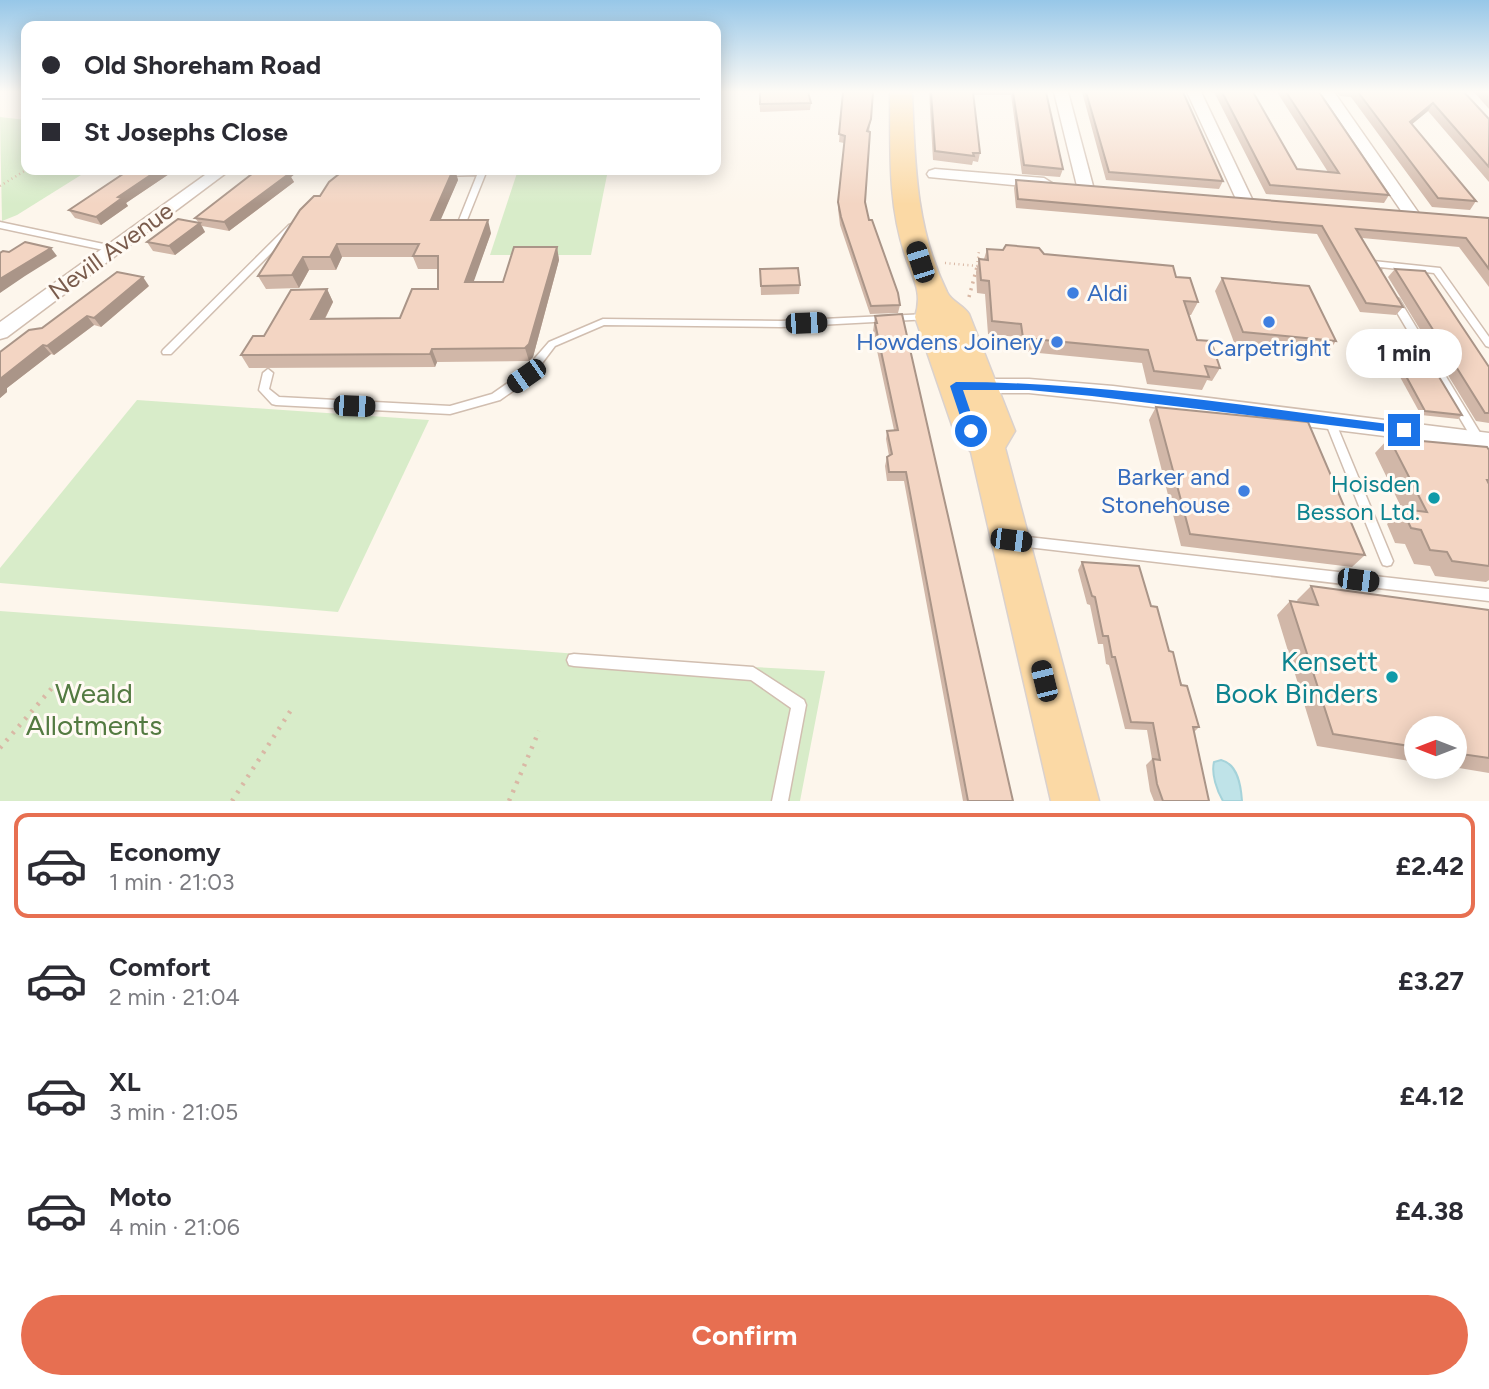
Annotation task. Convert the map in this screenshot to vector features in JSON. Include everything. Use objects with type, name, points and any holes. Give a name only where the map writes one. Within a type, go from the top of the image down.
[{"type":"main road","points":[[902,129],[908,223],[933,308],[969,386],[971,431],[987,446],[1075,801]]},
{"type":"street","points":[[935,174],[1078,186],[1068,129]]},
{"type":"street","points":[[1212,129],[1245,199]]},
{"type":"street","points":[[1355,129],[1417,213],[1383,210]]},
{"type":"street","name":"Nevill Avenue","points":[[0,332],[215,175]]},
{"type":"street","points":[[969,386],[1029,386],[1089,391],[1484,440]]},
{"type":"lane","points":[[463,220],[480,175]]},
{"type":"lane","points":[[167,352],[302,218]]},
{"type":"lane","points":[[0,225],[113,249]]},
{"type":"lane","points":[[1380,276],[1373,264],[1437,270],[1489,344]]},
{"type":"lane","points":[[1387,288],[1484,440]]},
{"type":"lane","points":[[268,373],[264,390],[276,401],[450,410],[496,397],[526,376],[552,344],[603,322],[781,324],[933,308]]},
{"type":"lane","points":[[1330,421],[1387,561]]},
{"type":"lane","points":[[1011,540],[1489,595]]},
{"type":"lane","points":[[574,660],[753,674],[799,705],[780,801]]},
{"type":"path","points":[[0,186],[21,173]]},
{"type":"path","points":[[968,303],[979,251]]},
{"type":"path","points":[[920,262],[977,266]]},
{"type":"path","points":[[0,748],[58,681]]},
{"type":"path","points":[[232,801],[293,707]]},
{"type":"path","points":[[509,801],[539,731]]},
{"type":"green space","points":[[0,129],[21,129],[21,175],[81,175],[17,215],[2,221]]},
{"type":"green space","points":[[516,175],[607,175],[591,255],[490,255]]},
{"type":"green space","points":[[137,400],[429,420],[338,612],[0,583],[0,568]]},
{"type":"green space","name":"Weald Allotments","points":[[0,611],[825,671],[800,801],[0,801]]},
{"type":"water","points":[[1214,762],[1227,762],[1235,771],[1242,801],[1223,801],[1213,772]]},
{"type":"building","points":[[839,129],[868,129],[870,132],[865,202],[900,305],[871,306],[838,202],[845,136],[839,134]]},
{"type":"building","points":[[934,129],[977,129],[980,153],[973,153],[974,156],[935,151]]},
{"type":"building","points":[[1019,129],[1054,129],[1063,169],[1024,165]]},
{"type":"building","points":[[1097,129],[1200,129],[1223,181],[1109,172]]},
{"type":"building","points":[[1241,129],[1274,129],[1297,169],[1339,173],[1310,129],[1344,129],[1389,195],[1270,185]]},
{"type":"building","points":[[1386,129],[1416,129],[1476,201],[1438,198]]},
{"type":"building","points":[[1456,129],[1489,129],[1489,167]]},
{"type":"building","points":[[122,175],[151,175],[118,197],[122,198],[96,217],[69,210]]},
{"type":"building","points":[[251,175],[287,175],[224,222],[195,218]]},
{"type":"building","points":[[338,175],[451,175],[431,220],[488,220],[465,282],[503,282],[514,247],[557,247],[529,344],[525,348],[432,349],[430,354],[241,355],[253,336],[264,336],[291,290],[327,289],[311,319],[400,318],[412,289],[438,289],[438,256],[413,256],[419,244],[337,244],[330,257],[303,257],[292,275],[258,276],[300,210],[314,196],[320,196],[329,182]]},
{"type":"building","points":[[1016,180],[1489,218],[1489,269],[1466,238],[1356,229],[1403,307],[1366,303],[1322,226],[1018,199]]},
{"type":"building","points":[[178,219],[200,223],[169,246],[147,242]]},
{"type":"building","points":[[25,242],[51,248],[0,279],[0,253],[9,252]]},
{"type":"building","points":[[1006,245],[1039,248],[1044,254],[1173,266],[1176,277],[1190,278],[1198,302],[1184,301],[1197,340],[1211,341],[1220,368],[1205,366],[1209,377],[1154,371],[1148,350],[1023,338],[1021,324],[992,321],[989,281],[981,280],[979,259],[988,260],[987,249],[1003,250]]},
{"type":"building","points":[[798,268],[800,285],[761,286],[760,269]]},
{"type":"building","points":[[1395,269],[1425,271],[1489,367],[1489,413],[1485,413]]},
{"type":"building","points":[[117,272],[143,277],[94,318],[87,316],[47,346],[43,345],[0,379],[0,352],[29,330],[42,328]]},
{"type":"building","name":"Carpetright","points":[[1222,278],[1309,286],[1336,341],[1243,332]]},
{"type":"building","points":[[902,314],[1013,801],[968,801],[906,472],[889,472],[887,457],[892,454],[887,431],[898,430],[875,316]]},
{"type":"building","points":[[1388,343],[1421,347],[1462,415],[1425,411]]},
{"type":"building","name":"Barker and Stonehouse","points":[[1156,407],[1308,422],[1365,555],[1190,534]]},
{"type":"building","name":"Hoisden Besson Ltd.","points":[[1389,438],[1487,447],[1489,566],[1452,561],[1447,552],[1430,550],[1421,530],[1411,528],[1402,509],[1427,512]]},
{"type":"building","points":[[1082,562],[1139,566],[1151,606],[1157,607],[1169,651],[1173,652],[1181,685],[1187,686],[1199,727],[1193,727],[1209,801],[1163,801],[1153,759],[1160,760],[1153,723],[1131,722],[1115,657],[1112,657],[1108,636],[1103,636],[1095,597],[1092,596]]},
{"type":"building","name":"Kensett Book Binders","points":[[1311,586],[1489,610],[1489,758],[1467,755],[1467,716],[1404,716],[1404,745],[1333,734],[1290,601],[1318,605]]},
{"type":"place","name":"Aldi","points":[[1073,293]]},
{"type":"place","name":"Carpetright","points":[[1269,322]]},
{"type":"place","name":"Howdens Joinery","points":[[1057,342]]},
{"type":"place","name":"Barker and Stonehouse","points":[[1244,491]]},
{"type":"place","name":"Hoisden Besson Ltd.","points":[[1434,498]]},
{"type":"place","name":"Kensett Book Binders","points":[[1392,677]]},
{"type":"route","points":[[971,431],[956,386],[1029,386],[1092,392],[1404,430]]}]
